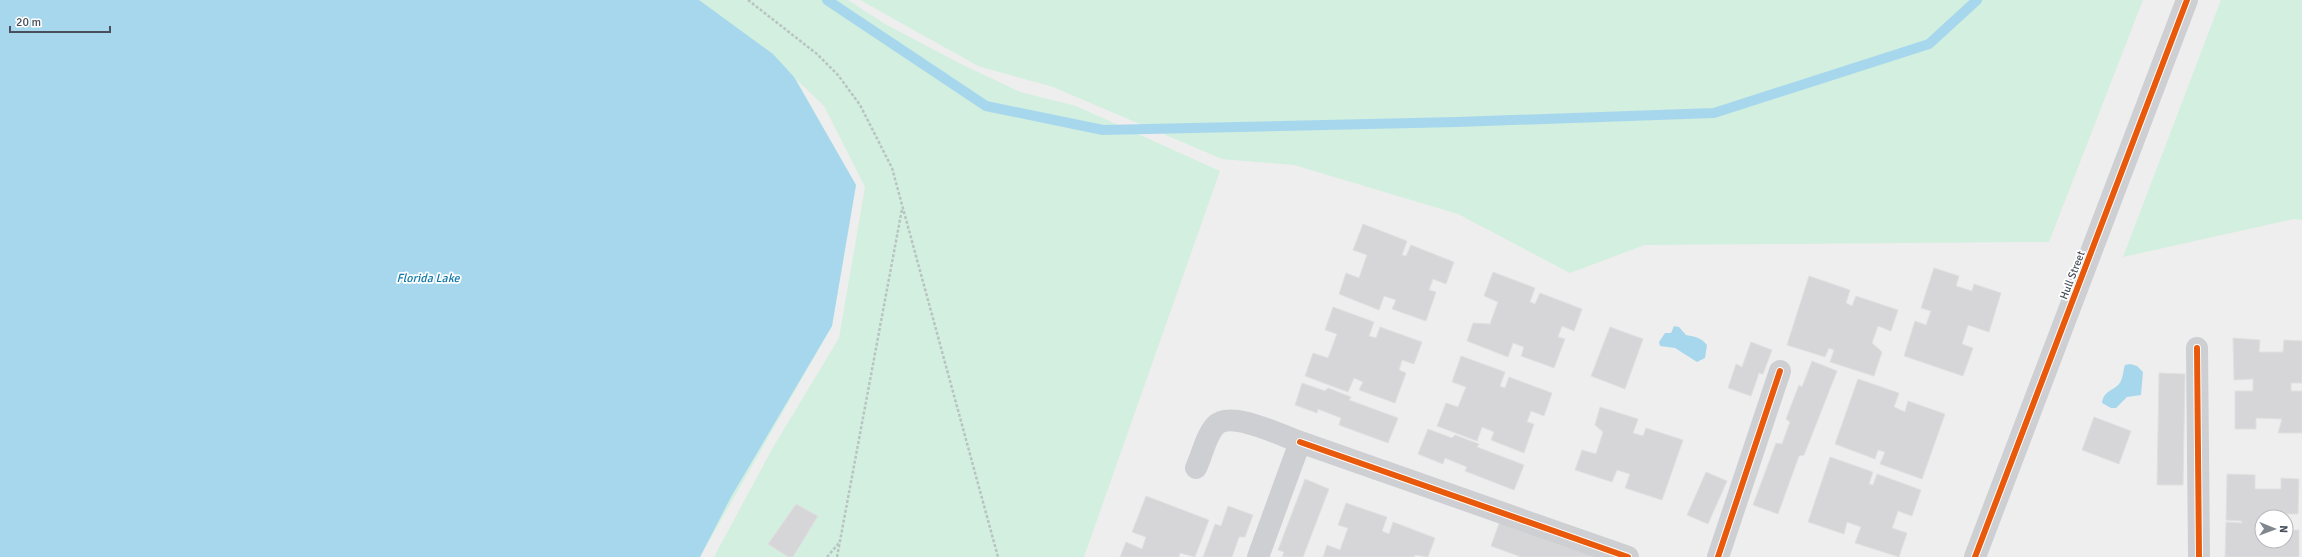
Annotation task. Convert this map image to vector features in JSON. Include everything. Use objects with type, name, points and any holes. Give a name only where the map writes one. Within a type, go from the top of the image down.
[{"type":"street","name":"Hull Street","points":[[1975,557],[2187,0]]},
{"type":"street","points":[[2197,348],[2199,557]]},
{"type":"street","points":[[1718,557],[1780,371]]},
{"type":"street","points":[[1196,468],[1211,430],[1216,424],[1223,421],[1242,421],[1628,557]]},
{"type":"street","points":[[1258,557],[1300,442]]},
{"type":"path","points":[[748,0],[816,54],[838,75],[860,105],[876,133],[892,168],[998,557]]},
{"type":"path","points":[[837,557],[903,207]]},
{"type":"path","points":[[827,557],[840,542]]},
{"type":"green space","name":"Florida Lake","points":[[0,0],[848,0],[885,24],[961,64],[1020,92],[1076,106],[1220,171],[1084,557],[714,557],[772,449],[839,338],[865,187],[824,106],[796,79],[856,185],[832,326],[700,557],[170,557]]},
{"type":"green space","points":[[860,0],[2143,0],[2049,242],[1645,245],[1570,273],[1458,214],[1294,165],[1222,159],[1053,87],[978,66]]},
{"type":"green space","points":[[2221,0],[2302,0],[2302,220],[2294,219],[2123,257]]},
{"type":"water","name":"Florida Lake","points":[[0,0],[699,0],[773,54],[794,77],[856,185],[832,326],[731,497],[700,557],[0,557]]},
{"type":"water","points":[[1674,326],[1679,327],[1686,335],[1702,340],[1707,345],[1705,358],[1697,362],[1675,348],[1660,346],[1659,342],[1665,333],[1671,333]]},
{"type":"water","points":[[2130,364],[2137,366],[2143,372],[2141,395],[2127,397],[2116,408],[2111,408],[2102,403],[2106,393],[2116,387],[2120,382],[2125,365]]},
{"type":"building","points":[[1363,224],[1407,241],[1402,255],[1406,256],[1411,245],[1454,262],[1446,284],[1433,279],[1429,290],[1436,292],[1426,321],[1392,309],[1396,300],[1384,296],[1379,310],[1339,294],[1346,273],[1359,278],[1367,255],[1353,250]]},
{"type":"building","points":[[1934,268],[1959,276],[1956,286],[1972,291],[1974,284],[2001,293],[1989,332],[1968,325],[1962,344],[1973,348],[1963,376],[1904,356],[1915,321],[1926,325],[1931,311],[1921,308]]},
{"type":"building","points":[[1493,272],[1535,288],[1530,302],[1535,304],[1540,293],[1582,309],[1574,331],[1562,326],[1558,337],[1565,339],[1554,368],[1521,356],[1524,347],[1513,343],[1508,357],[1467,341],[1473,323],[1490,324],[1498,302],[1484,296]]},
{"type":"building","points":[[1809,276],[1850,290],[1846,303],[1852,306],[1856,296],[1898,310],[1891,331],[1878,326],[1872,343],[1882,352],[1874,376],[1830,362],[1834,350],[1829,348],[1825,357],[1787,345]]},
{"type":"building","points":[[1333,307],[1374,322],[1369,336],[1376,338],[1380,327],[1422,342],[1414,364],[1402,360],[1399,370],[1406,373],[1395,403],[1359,390],[1363,382],[1354,378],[1348,392],[1305,376],[1313,353],[1328,358],[1337,334],[1325,330]]},
{"type":"building","points":[[1610,327],[1643,339],[1625,389],[1591,376]]},
{"type":"building","points":[[2233,338],[2260,340],[2259,352],[2283,352],[2284,340],[2302,341],[2302,383],[2291,383],[2291,391],[2302,391],[2302,433],[2278,433],[2282,419],[2256,418],[2256,429],[2235,429],[2235,391],[2253,391],[2253,379],[2234,380]]},
{"type":"building","points":[[1751,342],[1772,350],[1763,374],[1759,373],[1751,396],[1728,388],[1736,364],[1742,367]]},
{"type":"building","points":[[1461,356],[1505,372],[1500,386],[1505,388],[1509,377],[1552,393],[1544,416],[1531,411],[1527,422],[1534,424],[1524,453],[1491,440],[1494,432],[1482,427],[1477,441],[1437,426],[1446,403],[1458,407],[1466,387],[1452,382]]},
{"type":"building","points":[[1812,361],[1837,371],[1804,455],[1799,456],[1778,514],[1753,505],[1776,443],[1782,444],[1790,422],[1786,419],[1799,385],[1802,387]]},
{"type":"building","points":[[2159,373],[2185,374],[2183,485],[2157,485]]},
{"type":"building","points":[[1858,379],[1899,393],[1894,407],[1905,412],[1908,401],[1945,414],[1922,479],[1880,464],[1885,452],[1878,450],[1875,459],[1835,444]]},
{"type":"building","points":[[1302,383],[1325,391],[1328,388],[1351,397],[1349,400],[1398,418],[1388,443],[1339,425],[1341,418],[1318,409],[1317,413],[1295,405]]},
{"type":"building","points":[[1600,407],[1638,419],[1633,433],[1643,436],[1646,428],[1683,440],[1662,500],[1625,488],[1630,474],[1617,470],[1612,482],[1575,470],[1582,450],[1596,454],[1603,432],[1595,425]]},
{"type":"building","points":[[2094,417],[2131,431],[2119,464],[2082,450]]},
{"type":"building","points":[[1428,429],[1452,438],[1455,435],[1479,444],[1477,447],[1524,465],[1514,490],[1465,471],[1467,467],[1445,458],[1443,464],[1418,454]]},
{"type":"building","points":[[1830,457],[1873,472],[1869,484],[1873,485],[1877,474],[1921,490],[1912,516],[1898,511],[1892,528],[1907,533],[1899,557],[1855,543],[1861,527],[1847,522],[1844,534],[1808,522]]},
{"type":"building","points":[[1706,472],[1727,481],[1708,524],[1687,515]]},
{"type":"building","points":[[2227,474],[2255,475],[2255,489],[2281,489],[2281,478],[2299,479],[2298,514],[2294,514],[2294,509],[2254,509],[2254,549],[2294,549],[2294,530],[2299,530],[2299,557],[2225,557],[2226,522],[2242,523],[2242,521],[2226,520]]},
{"type":"building","points":[[1305,479],[1329,489],[1303,557],[1282,557],[1284,552],[1278,550]]},
{"type":"building","points":[[1146,496],[1209,520],[1195,557],[1180,553],[1179,557],[1120,557],[1126,542],[1142,549],[1146,537],[1132,532]]},
{"type":"building","points":[[1346,503],[1387,517],[1382,531],[1389,534],[1393,522],[1435,538],[1428,557],[1415,555],[1414,557],[1323,557],[1327,545],[1340,550],[1348,528],[1338,525]]},
{"type":"building","points":[[796,504],[818,516],[793,557],[788,557],[768,544]]},
{"type":"building","points":[[1228,506],[1253,515],[1245,537],[1239,537],[1232,557],[1203,557],[1215,524],[1221,526]]},
{"type":"building","points":[[1500,521],[1601,557],[1521,557],[1491,546]]},
{"type":"waterway","points":[[827,0],[986,106],[1103,130],[1457,122],[1714,113],[1929,44],[1977,0]]},
{"type":"cycle path","points":[[1975,557],[2187,0]]},
{"type":"cycle path","points":[[2197,348],[2199,557]]},
{"type":"cycle path","points":[[1718,557],[1780,371]]},
{"type":"cycle path","points":[[1300,442],[1628,557]]}]
